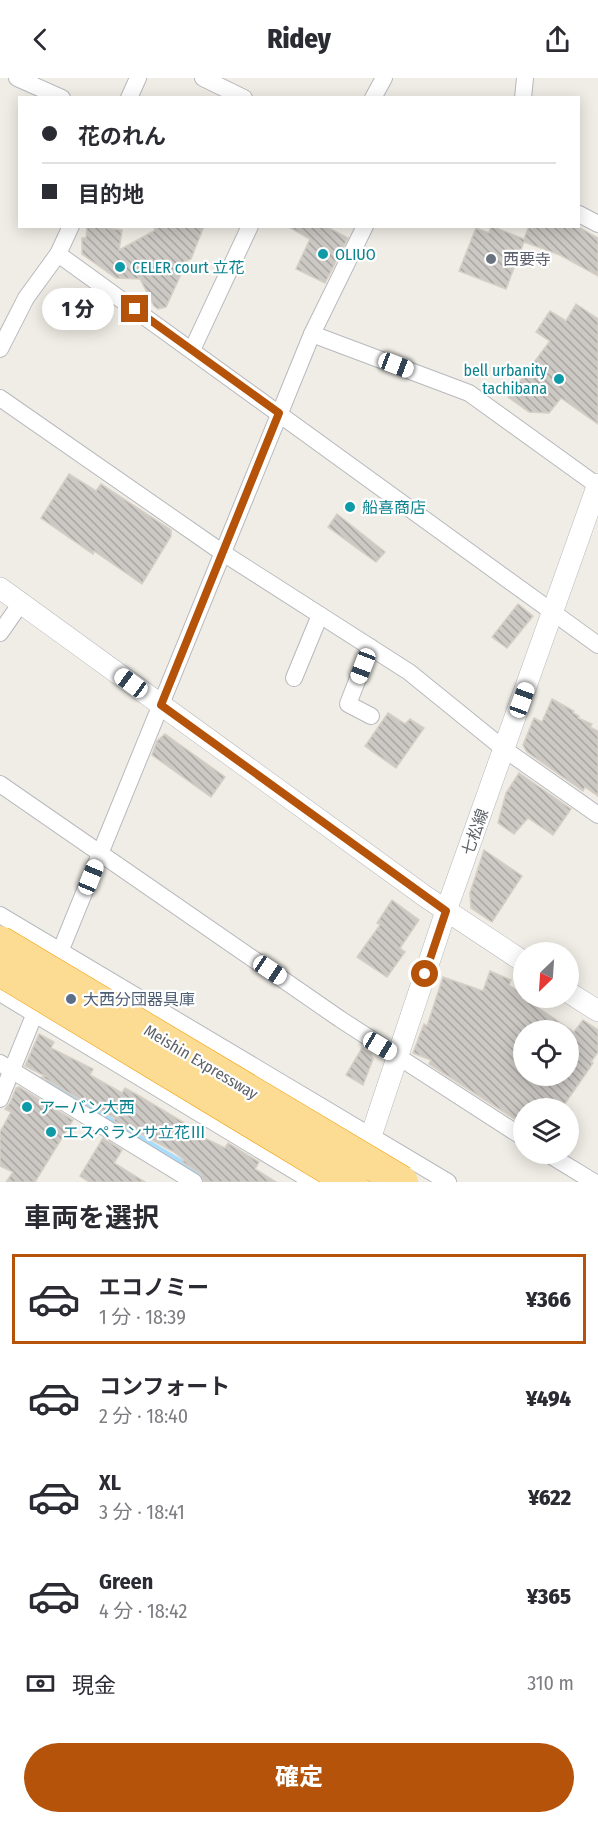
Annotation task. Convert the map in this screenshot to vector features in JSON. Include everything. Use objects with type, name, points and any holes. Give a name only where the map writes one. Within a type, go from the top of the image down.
[{"type":"highway","name":"Meishin Expressway","points":[[0,942],[402,1182]]},
{"type":"highway","name":"Meishin Expressway","points":[[0,970],[351,1182]]},
{"type":"street","points":[[17,78],[58,96]]},
{"type":"street","points":[[130,96],[138,78]]},
{"type":"street","points":[[203,78],[240,96]]},
{"type":"street","points":[[374,96],[384,78]]},
{"type":"street","points":[[524,96],[525,78]]},
{"type":"street","points":[[580,215],[598,225]]},
{"type":"street","points":[[0,349],[26,298],[58,254],[70,228]]},
{"type":"street","points":[[192,350],[249,228]]},
{"type":"street","points":[[0,1099],[6,1067],[35,1013],[279,413],[312,334],[361,228]]},
{"type":"street","points":[[58,254],[598,645]]},
{"type":"street","points":[[312,334],[469,393],[598,485]]},
{"type":"street","points":[[0,398],[223,554],[426,684],[504,748],[598,815]]},
{"type":"street","name":"七松線","points":[[357,1182],[370,1135],[446,911],[598,485]]},
{"type":"street","points":[[0,588],[446,911],[513,955]]},
{"type":"street","points":[[0,633],[21,603]]},
{"type":"street","points":[[294,678],[320,615]]},
{"type":"street","points":[[370,647],[348,704],[371,716]]},
{"type":"street","points":[[0,784],[397,1056],[513,1131]]},
{"type":"street","points":[[0,915],[448,1182]]},
{"type":"street","points":[[0,993],[313,1182]]},
{"type":"street","points":[[579,999],[598,1011]]},
{"type":"street","points":[[6,1067],[194,1182]]},
{"type":"street","points":[[565,1164],[594,1182]]},
{"type":"building","name":"CELER court 立花","points":[[87,228],[122,230],[119,250],[154,231],[155,228],[203,228],[191,259],[179,264],[182,272],[166,307],[158,309],[154,306],[140,279],[116,278],[82,254],[82,238],[86,238]]},
{"type":"building","name":"OLIUO","points":[[291,228],[329,228],[348,238],[325,283],[296,269],[310,239]]},
{"type":"building","points":[[476,228],[489,233],[490,228],[496,228],[524,239],[528,228],[580,228],[598,238],[598,276],[560,255],[524,242],[506,289],[459,271]]},
{"type":"building","points":[[576,304],[598,319],[598,424],[561,398],[549,413],[529,412],[508,397],[550,341],[536,332],[550,311],[566,321]]},
{"type":"building","points":[[69,474],[96,491],[101,484],[171,530],[171,536],[142,584],[41,518]]},
{"type":"building","points":[[337,514],[385,552],[376,562],[328,527]]},
{"type":"building","points":[[518,604],[533,616],[507,648],[492,637]]},
{"type":"building","points":[[552,699],[574,711],[573,713],[579,716],[578,718],[592,724],[590,727],[598,731],[598,796],[585,787],[583,791],[527,752],[523,745],[534,718],[542,722]]},
{"type":"building","points":[[388,713],[405,724],[410,719],[424,728],[396,768],[365,746]]},
{"type":"building","points":[[165,734],[225,777],[211,797],[152,755],[157,741]]},
{"type":"building","points":[[519,773],[571,809],[553,835],[528,818],[514,834],[498,823],[506,793]]},
{"type":"building","points":[[484,850],[522,876],[492,922],[471,908],[470,893]]},
{"type":"building","points":[[392,900],[419,920],[400,948],[405,952],[387,977],[357,957],[380,925],[377,923]]},
{"type":"building","points":[[490,971],[511,980],[509,985],[513,988],[513,1008],[538,1008],[556,1020],[513,1020],[513,1086],[577,1086],[569,1098],[513,1098],[513,1118],[429,1064],[431,1060],[413,1053],[424,1024],[427,1026],[443,977],[483,991]]},
{"type":"building","points":[[583,1020],[598,1030],[598,1052],[591,1062],[593,1063],[579,1083],[579,1025]]},
{"type":"building","points":[[39,1034],[54,1042],[51,1048],[93,1069],[90,1075],[122,1093],[125,1088],[188,1125],[187,1127],[197,1132],[196,1134],[225,1148],[228,1143],[259,1162],[255,1169],[276,1182],[204,1182],[200,1173],[182,1162],[184,1160],[174,1152],[134,1130],[133,1132],[114,1121],[115,1118],[25,1066]]},
{"type":"building","points":[[362,1048],[371,1054],[373,1059],[363,1085],[346,1075]]},
{"type":"building","points":[[19,1087],[73,1120],[35,1182],[6,1182],[13,1172],[0,1166],[0,1132],[11,1112],[5,1109],[16,1088]]},
{"type":"building","points":[[103,1138],[122,1150],[114,1163],[145,1182],[89,1182],[80,1176]]},
{"type":"waterway","points":[[48,1083],[214,1182]]},
{"type":"place","name":"OLIUO","points":[[323,254]]},
{"type":"place","name":"西要寺","points":[[491,259]]},
{"type":"place","name":"CELER court 立花","points":[[120,267]]},
{"type":"place","name":"bell urbanity tachibana","points":[[559,379]]},
{"type":"place","name":"船喜商店","points":[[350,507]]},
{"type":"place","name":"大西分団器具庫","points":[[71,999]]},
{"type":"place","name":"アーバン大西","points":[[27,1107]]},
{"type":"place","name":"エスペランサ立花Ⅲ","points":[[51,1132]]},
{"type":"route","points":[[135,309],[279,413],[161,705],[446,911],[425,974]]}]
